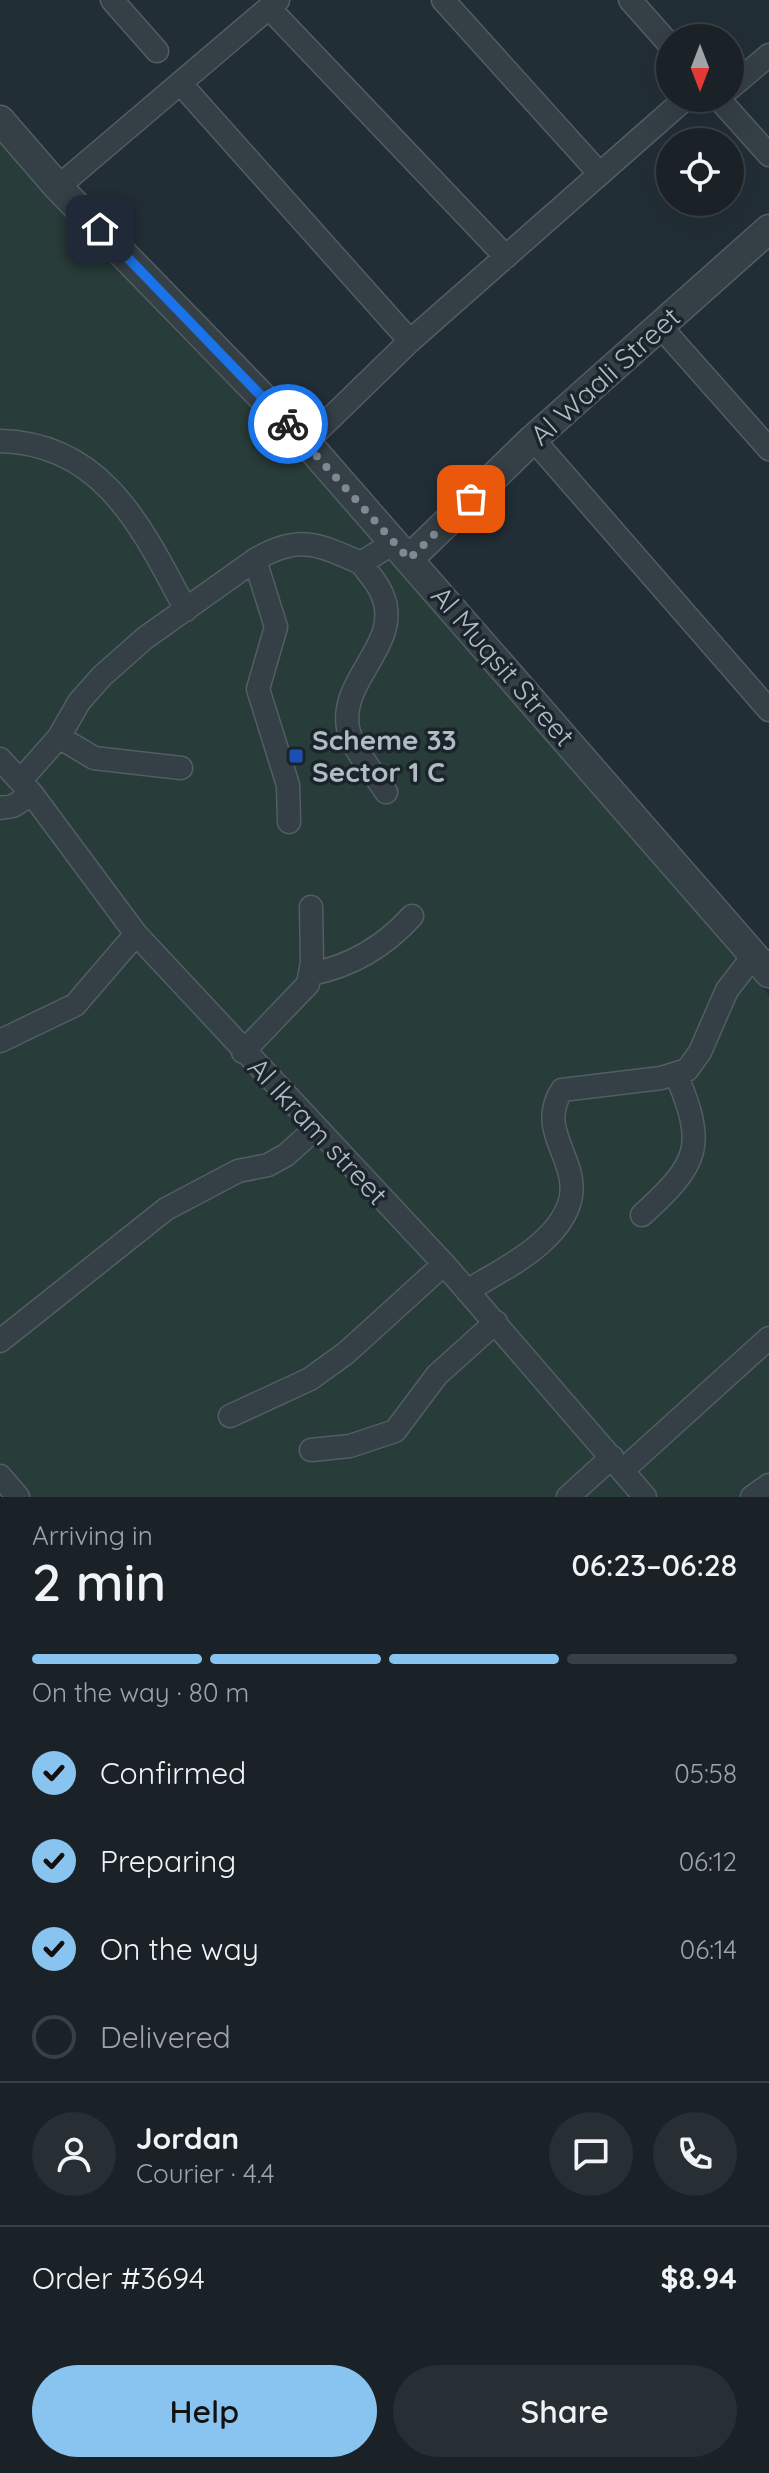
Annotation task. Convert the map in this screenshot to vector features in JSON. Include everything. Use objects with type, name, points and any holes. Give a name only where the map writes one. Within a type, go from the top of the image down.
[{"type":"street","points":[[112,0],[157,51]]},
{"type":"street","points":[[443,0],[600,174]]},
{"type":"street","points":[[630,0],[656,29]]},
{"type":"street","points":[[58,187],[273,4],[506,257]]},
{"type":"street","points":[[744,76],[769,55]]},
{"type":"street","points":[[180,83],[410,341]]},
{"type":"street","points":[[306,442],[410,341],[670,112]]},
{"type":"street","points":[[731,112],[769,155]]},
{"type":"street","name":"Al Muqsit Street","points":[[0,120],[58,187],[306,442],[762,963]]},
{"type":"street","name":"Al Waali Street","points":[[400,551],[533,439],[769,229]]},
{"type":"street","points":[[660,326],[769,449]]},
{"type":"street","points":[[533,439],[769,710]]},
{"type":"street","points":[[0,441],[44,445],[65,455],[117,496],[137,519],[186,610]]},
{"type":"street","points":[[0,808],[13,806],[79,702],[102,676],[145,638],[255,560],[274,549],[303,542],[361,563],[383,594],[388,615],[385,633],[355,684],[347,718],[349,733],[386,792]]},
{"type":"street","points":[[361,563],[400,551]]},
{"type":"street","points":[[255,560],[276,627],[258,689],[288,785],[289,822]]},
{"type":"street","points":[[59,737],[94,758],[123,764],[181,768]]},
{"type":"street","name":"Al Ikram street","points":[[0,759],[26,788],[136,934],[444,1264],[645,1497]]},
{"type":"street","points":[[243,1052],[299,996],[311,974],[311,907]]},
{"type":"street","points":[[311,974],[338,969],[365,957],[412,916]]},
{"type":"street","points":[[0,1041],[75,1005],[136,934]]},
{"type":"street","points":[[467,1291],[540,1245],[565,1214],[573,1194],[573,1179],[557,1140],[553,1116],[556,1099],[562,1090],[687,1070],[700,1052],[727,990],[762,963]]},
{"type":"street","points":[[642,1215],[676,1181],[696,1140],[694,1117],[676,1074]]},
{"type":"street","points":[[0,1341],[166,1209],[238,1171],[268,1165],[286,1155],[315,1129]]},
{"type":"street","points":[[230,1416],[310,1379],[346,1353],[444,1264]]},
{"type":"street","points":[[311,1450],[350,1446],[395,1431],[437,1375],[496,1322]]},
{"type":"street","points":[[568,1497],[617,1464],[769,1338]]},
{"type":"street","points":[[0,1476],[18,1497]]},
{"type":"street","points":[[752,1497],[769,1485]]},
{"type":"green space","points":[[0,114],[769,995],[769,1497],[15,1497],[0,1479]]},
{"type":"way so far","points":[[288,424],[392,544],[409,559],[471,499]]},
{"type":"place","name":"Scheme 33 Sector 1 C","points":[[296,756]]},
{"type":"route","points":[[100,229],[288,424]]}]
